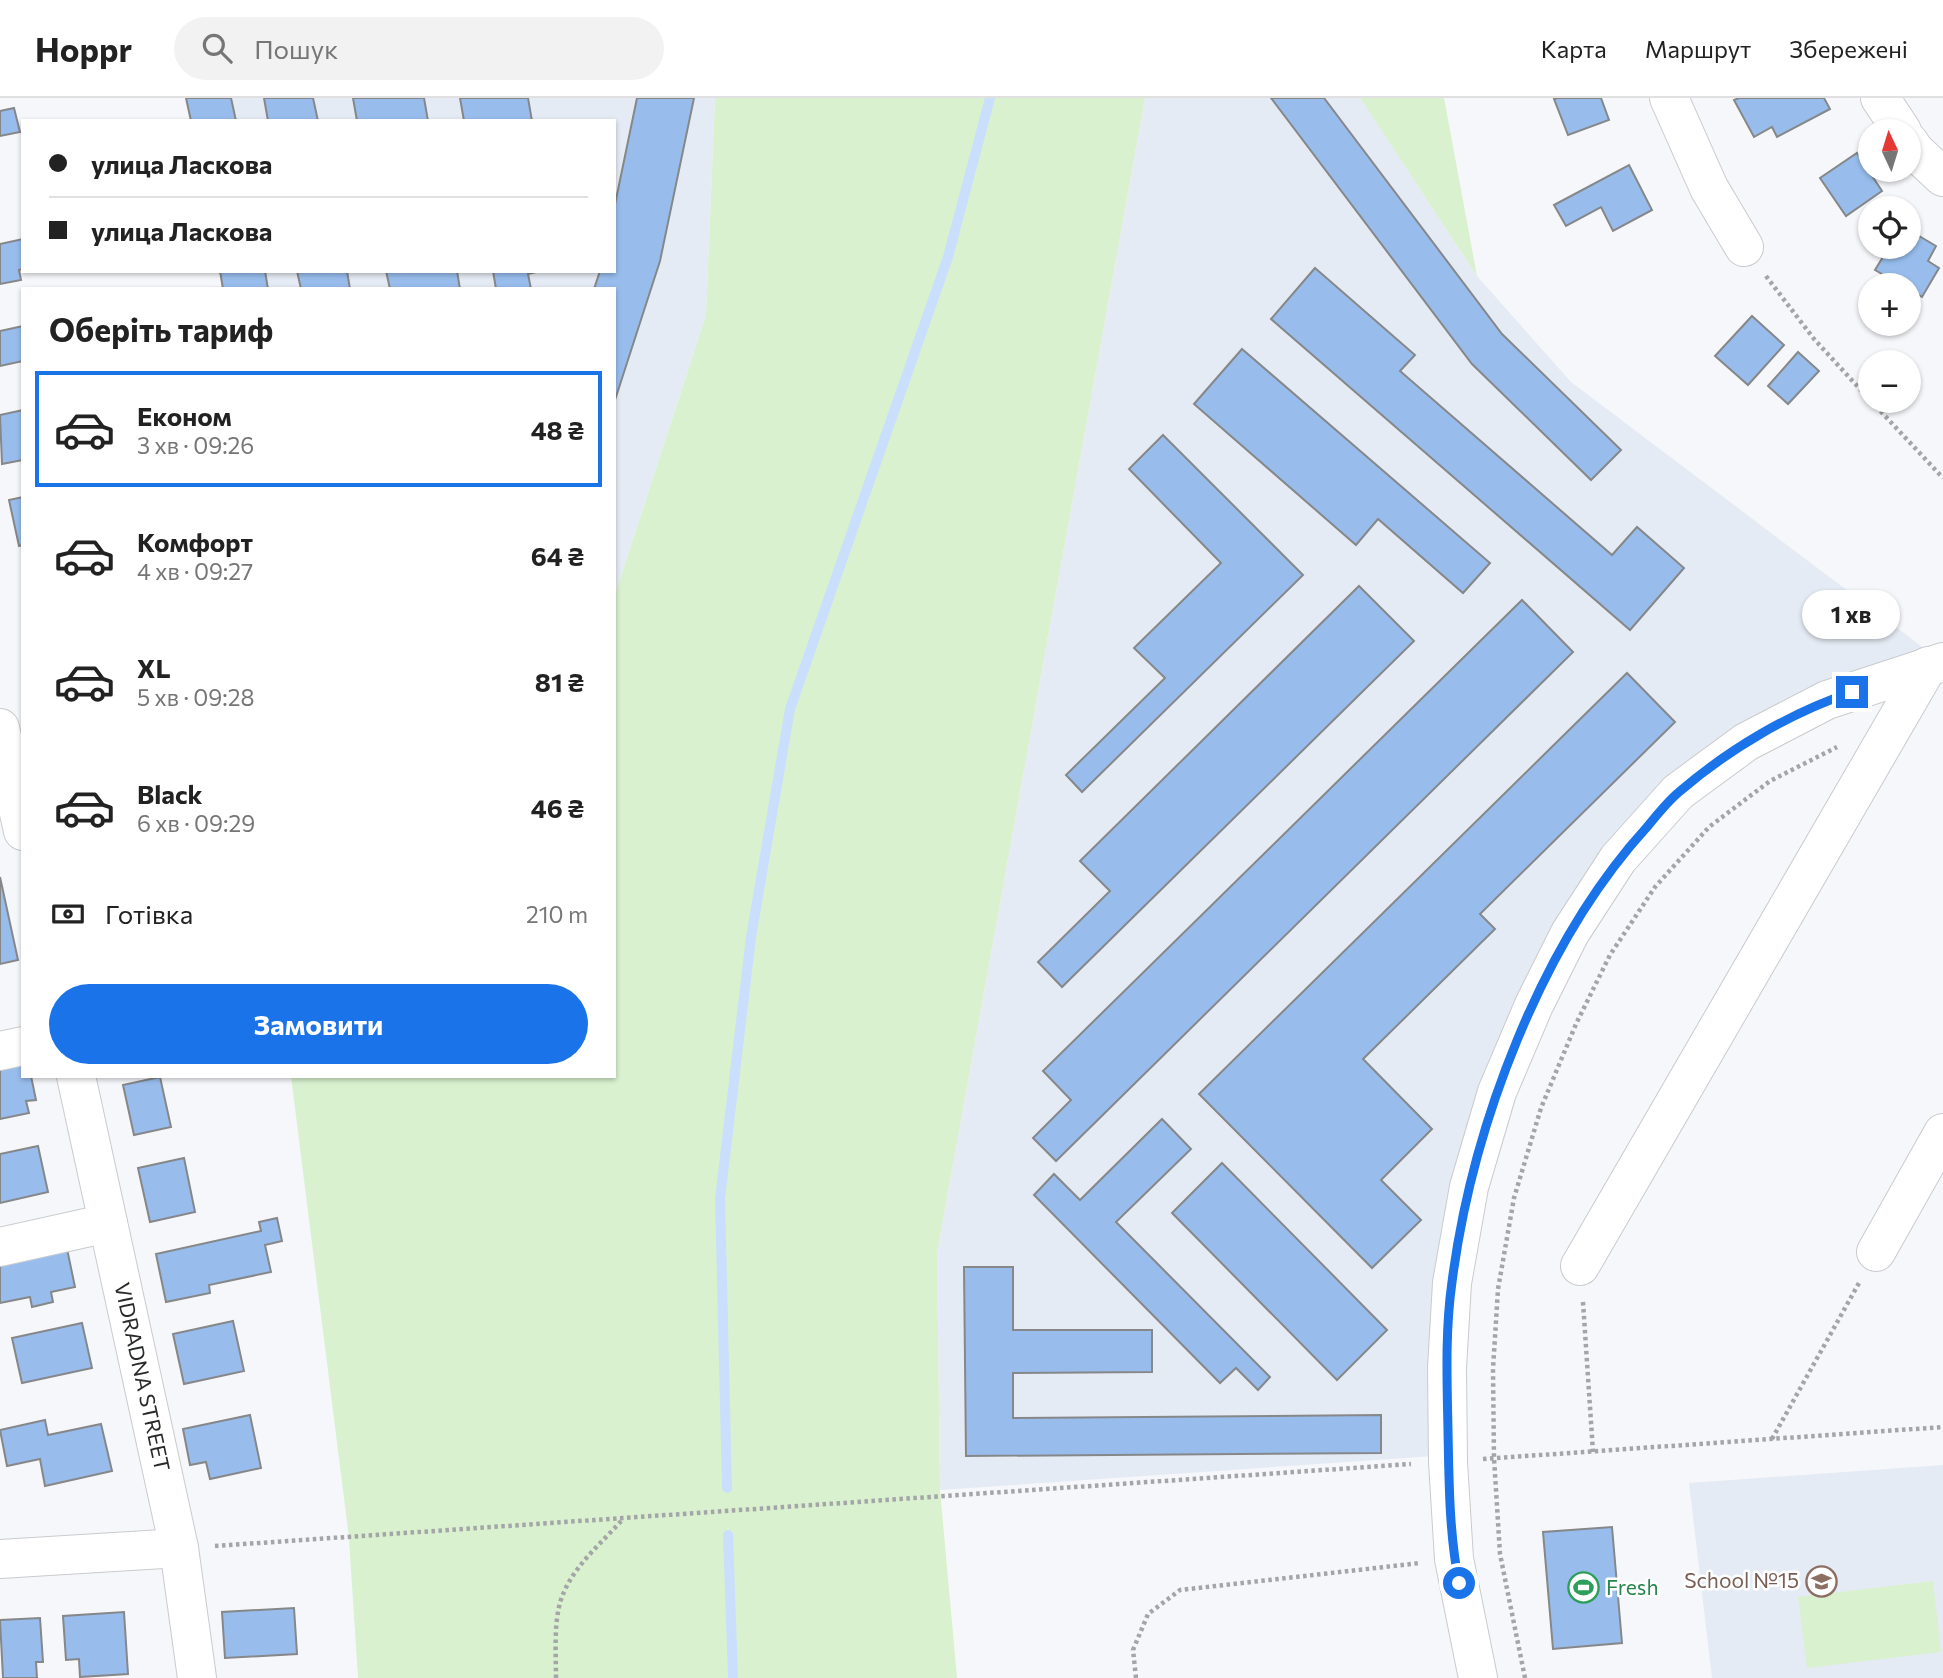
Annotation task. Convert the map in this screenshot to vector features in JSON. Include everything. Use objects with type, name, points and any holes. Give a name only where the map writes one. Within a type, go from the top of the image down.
[{"type":"street","points":[[1669,98],[1709,188],[1744,247]]},
{"type":"street","points":[[1880,98],[1894,119]]},
{"type":"street","points":[[1922,155],[1943,177]]},
{"type":"street","points":[[1580,1266],[1893,727],[1935,664]]},
{"type":"street","points":[[1478,1678],[1454,1559],[1448,1462],[1447,1368],[1452,1283],[1469,1187],[1497,1092],[1534,1005],[1570,933],[1618,859],[1678,792],[1746,742],[1827,701],[1935,664]]},
{"type":"street","points":[[0,728],[21,822]]},
{"type":"street","points":[[0,846],[21,841]]},
{"type":"street","points":[[0,1051],[21,1046]]},
{"type":"street","name":"VIDRADNA STREET","points":[[76,1078],[179,1548],[197,1678]]},
{"type":"street","points":[[1876,1252],[1943,1133]]},
{"type":"street","points":[[0,1247],[108,1223]]},
{"type":"street","points":[[0,1559],[179,1548]]},
{"type":"path","points":[[1744,247],[1814,339],[1858,387]]},
{"type":"path","points":[[1882,413],[1943,478]]},
{"type":"path","points":[[1525,1678],[1500,1554],[1494,1458],[1493,1368],[1497,1289],[1514,1198],[1541,1108],[1576,1024],[1610,956],[1655,887],[1709,827],[1770,781],[1845,743],[1893,727]]},
{"type":"path","points":[[1772,1439],[1876,1252]]},
{"type":"path","points":[[1580,1266],[1593,1452]]},
{"type":"path","points":[[179,1548],[1943,1427]]},
{"type":"path","points":[[556,1678],[559,1606],[567,1585],[580,1565],[624,1519]]},
{"type":"path","points":[[1136,1678],[1133,1650],[1148,1614],[1180,1590],[1454,1559]]},
{"type":"shaded area","points":[[186,98],[715,98],[706,315],[616,592],[616,287],[223,287],[220,273],[616,273],[616,119],[191,119]]},
{"type":"shaded area","points":[[1145,98],[1360,98],[1477,276],[1571,382],[1925,649],[1738,729],[1520,999],[1434,1456],[940,1490],[937,1253]]},
{"type":"shaded area","name":"School №15","points":[[1943,1465],[1943,1678],[1712,1678],[1689,1483]]},
{"type":"green space","points":[[715,98],[1145,98],[937,1253],[940,1490],[957,1678],[358,1678],[349,1538],[291,1078],[616,1078],[616,592],[706,315]]},
{"type":"green space","points":[[1360,98],[1444,98],[1477,276]]},
{"type":"green space","points":[[1933,1581],[1941,1652],[1807,1668],[1798,1597]]},
{"type":"building","points":[[186,98],[231,98],[236,119],[191,119]]},
{"type":"building","points":[[264,98],[313,98],[318,119],[268,119]]},
{"type":"building","points":[[353,98],[424,98],[428,119],[357,119]]},
{"type":"building","points":[[460,98],[528,98],[532,119],[464,119]]},
{"type":"building","points":[[637,98],[694,98],[660,261],[616,397],[616,287],[595,287],[599,273],[616,273],[616,199]]},
{"type":"building","points":[[1271,98],[1324,98],[1502,334],[1621,450],[1591,480],[1472,364]]},
{"type":"building","points":[[1601,98],[1609,120],[1568,135],[1554,99]]},
{"type":"building","points":[[1824,98],[1830,109],[1777,137],[1772,127],[1754,137],[1734,100]]},
{"type":"building","points":[[14,108],[20,132],[0,136],[0,111]]},
{"type":"building","points":[[1857,153],[1858,182],[1876,182],[1882,191],[1875,196],[1858,196],[1858,208],[1846,216],[1820,178]]},
{"type":"building","points":[[1629,165],[1652,210],[1613,231],[1601,207],[1566,226],[1554,205]]},
{"type":"building","points":[[1921,237],[1936,246],[1928,261],[1939,268],[1922,297],[1921,273],[1880,273],[1875,270],[1882,259],[1921,259]]},
{"type":"building","points":[[21,239],[21,280],[0,284],[0,244]]},
{"type":"building","points":[[1315,268],[1415,355],[1400,371],[1612,555],[1637,527],[1684,568],[1630,630],[1271,319]]},
{"type":"building","points":[[220,273],[265,273],[268,287],[223,287]]},
{"type":"building","points":[[297,273],[347,273],[350,287],[301,287]]},
{"type":"building","points":[[386,273],[457,273],[460,287],[390,287]]},
{"type":"building","points":[[493,273],[532,273],[528,274],[531,287],[496,287]]},
{"type":"building","points":[[1752,316],[1784,345],[1748,385],[1715,356]]},
{"type":"building","points":[[21,326],[21,361],[0,366],[0,331]]},
{"type":"building","points":[[1242,349],[1490,563],[1463,593],[1378,519],[1356,545],[1194,404]]},
{"type":"building","points":[[1798,352],[1819,371],[1788,404],[1768,386]]},
{"type":"building","points":[[21,410],[21,460],[2,464],[0,415]]},
{"type":"building","points":[[1163,435],[1303,575],[1082,792],[1066,775],[1165,678],[1134,648],[1221,563],[1129,469]]},
{"type":"building","points":[[21,497],[19,546],[9,500]]},
{"type":"building","points":[[1359,586],[1414,641],[1062,987],[1038,962],[1110,891],[1080,861]]},
{"type":"building","points":[[1522,600],[1573,652],[1056,1161],[1033,1138],[1071,1100],[1043,1071]]},
{"type":"building","points":[[1627,673],[1675,722],[1480,914],[1495,929],[1363,1059],[1432,1129],[1381,1180],[1421,1220],[1372,1268],[1199,1094]]},
{"type":"building","points":[[0,877],[18,960],[0,964]]},
{"type":"building","points":[[21,1063],[21,1078],[31,1078],[36,1100],[26,1101],[29,1113],[0,1119],[0,1068]]},
{"type":"building","points":[[160,1078],[171,1127],[134,1135],[123,1085]]},
{"type":"building","points":[[1162,1119],[1191,1149],[1116,1222],[1270,1377],[1258,1390],[1236,1368],[1220,1383],[1034,1195],[1054,1174],[1080,1200]]},
{"type":"building","points":[[38,1146],[48,1192],[0,1203],[0,1154]]},
{"type":"building","points":[[184,1158],[195,1212],[150,1222],[138,1168]]},
{"type":"building","points":[[1222,1163],[1387,1330],[1337,1380],[1172,1213]]},
{"type":"building","points":[[277,1218],[282,1241],[265,1245],[271,1272],[209,1285],[210,1293],[166,1302],[156,1254],[261,1231],[259,1222]]},
{"type":"building","points":[[66,1244],[75,1287],[51,1292],[53,1302],[32,1307],[30,1297],[0,1303],[0,1259]]},
{"type":"building","points":[[964,1267],[1013,1267],[1013,1330],[1152,1330],[1152,1372],[1013,1373],[1013,1418],[1381,1415],[1381,1453],[966,1456]]},
{"type":"building","points":[[233,1321],[244,1371],[184,1384],[173,1334]]},
{"type":"building","points":[[82,1323],[92,1368],[22,1383],[12,1338]]},
{"type":"building","points":[[250,1415],[261,1468],[210,1479],[206,1462],[190,1465],[183,1429]]},
{"type":"building","points":[[45,1420],[48,1435],[101,1424],[112,1471],[45,1486],[40,1459],[7,1466],[0,1430]]},
{"type":"building","points":[[1612,1527],[1622,1643],[1553,1649],[1543,1532]]},
{"type":"building","points":[[294,1608],[297,1654],[225,1658],[222,1612]]},
{"type":"building","points":[[124,1612],[128,1674],[80,1677],[79,1659],[66,1660],[63,1616]]},
{"type":"building","points":[[40,1618],[43,1662],[36,1662],[37,1678],[3,1678],[0,1620]]},
{"type":"waterway","points":[[727,1488],[720,1199],[751,937],[790,709],[948,257],[990,98]]},
{"type":"waterway","points":[[728,1535],[733,1678]]},
{"type":"place","name":"School №15","points":[[1822,1581]]},
{"type":"place","name":"Fresh","points":[[1583,1588]]},
{"type":"route","points":[[1459,1583],[1454,1559],[1448,1462],[1447,1368],[1452,1283],[1469,1187],[1497,1092],[1534,1005],[1570,933],[1618,859],[1678,792],[1746,742],[1827,701],[1852,692]]}]
